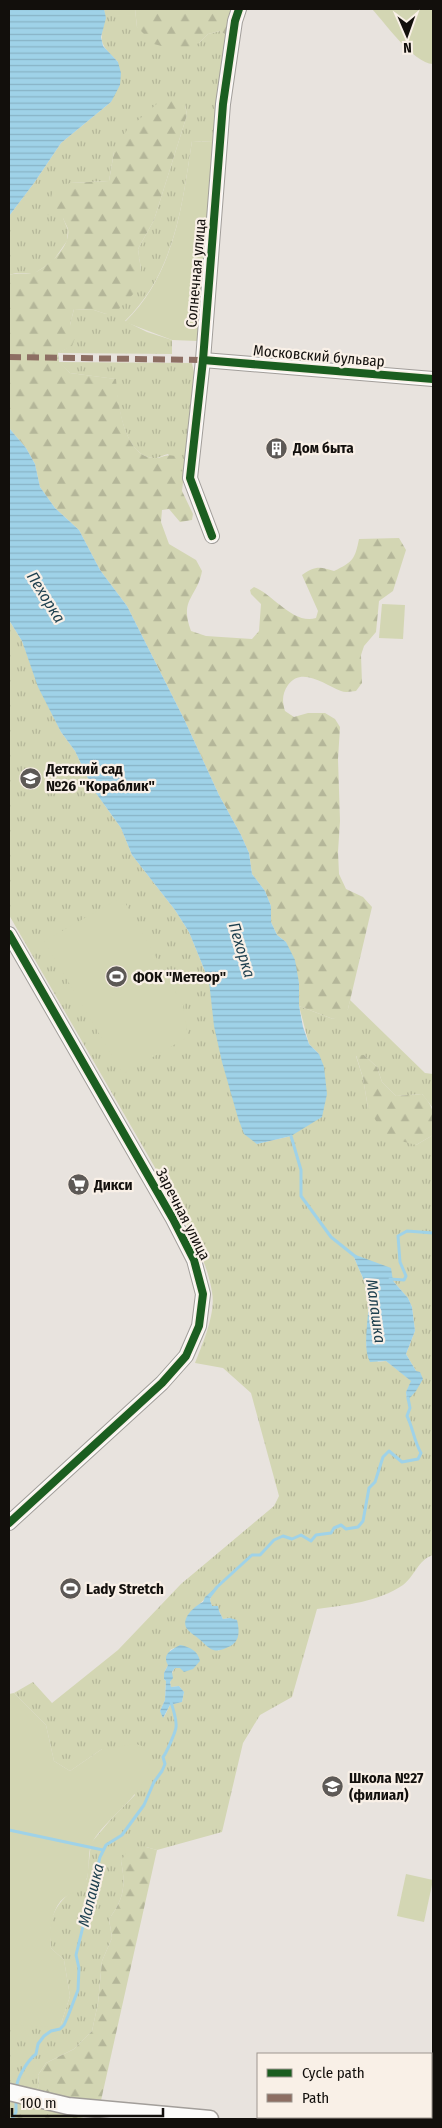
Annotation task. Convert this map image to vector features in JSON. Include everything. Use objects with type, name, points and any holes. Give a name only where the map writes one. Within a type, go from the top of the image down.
[{"type":"main road","points":[[9,2092],[68,2106],[210,2119]]},
{"type":"street","name":"Солнечная улица","points":[[212,536],[190,478],[203,360],[225,89],[235,21],[239,9]]},
{"type":"street","name":"Московский бульвар","points":[[203,360],[433,379]]},
{"type":"street","name":"Заречная улица","points":[[9,934],[174,1219],[194,1260],[203,1294],[199,1326],[186,1356],[162,1383],[9,1523]]},
{"type":"green space","points":[[104,9],[135,9],[137,27],[199,43],[208,34],[220,31],[226,35],[218,89],[214,142],[192,141],[180,214],[166,260],[142,302],[125,321],[147,332],[172,340],[172,354],[58,353],[72,345],[70,325],[74,309],[94,310],[106,314],[141,270],[138,249],[154,220],[187,115],[185,105],[114,152],[109,181],[70,183],[63,218],[68,230],[67,241],[53,261],[35,273],[9,275],[9,216],[61,143],[111,102],[118,62],[103,44]]},
{"type":"green space","points":[[135,9],[233,9],[226,35],[220,31],[208,34],[199,43],[186,49],[154,44],[137,27]]},
{"type":"green space","points":[[372,9],[433,9],[433,64],[425,62],[409,50]]},
{"type":"green space","points":[[177,100],[185,105],[187,115],[154,220],[138,249],[141,270],[137,290],[119,309],[106,314],[94,310],[74,309],[70,325],[77,333],[72,346],[58,353],[59,362],[70,373],[116,379],[118,400],[124,426],[135,447],[143,455],[153,458],[168,455],[175,456],[184,474],[182,491],[193,514],[192,520],[180,522],[169,509],[162,510],[161,522],[169,544],[196,560],[202,571],[200,580],[188,605],[187,612],[191,631],[206,636],[252,639],[259,631],[261,604],[251,594],[250,590],[254,587],[299,617],[316,618],[318,611],[302,575],[314,568],[325,568],[334,571],[345,565],[354,556],[359,539],[399,538],[406,550],[393,591],[379,601],[376,632],[364,646],[361,655],[362,683],[356,691],[343,692],[314,679],[300,677],[288,685],[283,698],[285,711],[294,717],[308,713],[325,713],[335,719],[340,727],[338,759],[339,874],[346,889],[363,897],[372,907],[348,1009],[345,1014],[333,1019],[299,1006],[299,983],[286,942],[277,935],[271,922],[271,906],[265,891],[252,874],[249,853],[219,795],[184,719],[127,606],[100,570],[79,530],[55,508],[40,487],[35,464],[26,448],[9,428],[9,275],[36,272],[53,260],[63,248],[68,235],[68,229],[63,218],[48,215],[46,203],[55,190],[70,183],[109,181],[114,152],[127,130],[159,102]]},
{"type":"green space","points":[[192,141],[214,142],[198,341],[172,340],[125,322],[142,303],[166,260],[180,214]]},
{"type":"green space","points":[[58,362],[192,363],[194,372],[184,474],[168,454],[153,458],[143,455],[135,448],[129,438],[120,413],[115,379],[70,373]]},
{"type":"green space","points":[[382,604],[405,605],[403,639],[379,638]]},
{"type":"green space","points":[[9,620],[22,641],[39,687],[61,732],[75,751],[93,789],[121,828],[132,855],[175,910],[189,932],[209,981],[212,1000],[257,1144],[291,1136],[319,1054],[309,1044],[299,1006],[333,1019],[348,1009],[350,1000],[425,1073],[433,1074],[433,1108],[422,1094],[396,1096],[382,1082],[377,1067],[364,1055],[356,1056],[363,1078],[368,1108],[416,1145],[433,1135],[433,1555],[420,1564],[403,1585],[393,1591],[362,1602],[317,1609],[292,1697],[260,1715],[243,1743],[222,1832],[157,1850],[146,1847],[121,1861],[123,1885],[121,1898],[109,1919],[112,1938],[102,1961],[98,2003],[92,2031],[74,2049],[46,2063],[38,2075],[39,2085],[36,2094],[9,2087],[9,2024],[61,2024],[70,1996],[64,1960],[51,1948],[50,1935],[53,1915],[62,1900],[87,1879],[91,1843],[135,1795],[102,1749],[70,1771],[54,1761],[46,1725],[14,1693],[33,1682],[52,1703],[118,1650],[181,1584],[274,1506],[279,1496],[251,1393],[223,1368],[195,1363],[208,1328],[213,1300],[210,1282],[196,1243],[183,1216],[9,915]],"holes":[[[353,1255],[393,1281],[408,1298],[412,1307],[415,1331],[406,1354],[416,1371],[407,1400],[406,1392],[412,1381],[386,1361],[378,1362],[366,1346],[369,1323],[368,1290]],[[213,1591],[210,1600],[212,1607],[219,1611],[223,1619],[230,1618],[219,1651],[188,1615]],[[174,1648],[180,1668],[175,1668],[172,1673],[170,1679],[171,1687],[179,1686],[184,1692],[182,1702],[170,1705],[164,1717],[160,1711],[165,1700],[166,1681],[164,1673],[168,1665],[170,1650]]]},
{"type":"green space","name":"ФОК \"Метеор\"","points":[[122,897],[183,1005],[188,1037],[123,1074],[44,941]]},
{"type":"green space","points":[[356,1055],[364,1055],[377,1067],[382,1082],[396,1096],[422,1094],[432,1109],[433,1135],[416,1145],[386,1137],[368,1108],[363,1078]]},
{"type":"green space","points":[[14,1693],[46,1725],[54,1761],[70,1771],[102,1749],[136,1744],[151,1749],[149,1768],[139,1789],[93,1841],[89,1852],[86,1881],[79,1890],[64,1898],[56,1908],[50,1935],[51,1948],[64,1960],[70,1996],[61,2024],[44,2027],[9,2024],[9,1694]]},
{"type":"green space","points":[[130,1847],[146,1847],[157,1850],[100,2105],[36,2094],[39,2085],[38,2075],[46,2063],[74,2049],[92,2031],[98,2003],[102,1961],[112,1938],[109,1919],[121,1898],[123,1877],[121,1861]]},
{"type":"green space","points":[[406,1874],[433,1880],[424,1922],[397,1916]]},
{"type":"green space","points":[[9,2100],[88,2119],[9,2119]]},
{"type":"water","points":[[9,9],[104,9],[106,18],[101,37],[103,46],[118,62],[121,73],[120,85],[111,102],[61,143],[9,216]]},
{"type":"water","points":[[9,428],[26,448],[35,464],[40,487],[55,508],[79,530],[100,570],[127,606],[184,719],[219,795],[241,835],[249,853],[252,874],[265,891],[271,906],[271,922],[277,935],[286,942],[295,960],[303,1027],[309,1044],[319,1054],[324,1067],[327,1094],[322,1117],[291,1136],[257,1144],[244,1134],[222,1062],[214,1026],[209,981],[189,932],[175,910],[132,855],[121,828],[93,789],[75,751],[61,732],[38,687],[22,641],[9,620]]},
{"type":"water","points":[[353,1254],[391,1268],[393,1281],[408,1298],[412,1307],[415,1331],[406,1354],[423,1379],[407,1401],[406,1392],[411,1381],[386,1361],[370,1362],[367,1355],[368,1291]]},
{"type":"water","points":[[213,1590],[210,1600],[212,1606],[218,1606],[223,1619],[237,1620],[239,1629],[238,1637],[231,1646],[217,1651],[208,1647],[188,1630],[185,1625],[189,1613],[203,1602],[205,1597]]},
{"type":"water","points":[[180,1645],[193,1650],[200,1661],[193,1669],[184,1672],[180,1668],[175,1668],[172,1672],[171,1687],[179,1686],[184,1692],[182,1702],[170,1705],[163,1718],[160,1711],[165,1700],[166,1681],[164,1673],[168,1665],[166,1658],[168,1653]]},
{"type":"waterway","name":"Пехорка","points":[[291,1136],[301,1170],[301,1196],[331,1237],[356,1257]]},
{"type":"waterway","name":"Пехорка","points":[[390,1279],[404,1280],[406,1276],[400,1262],[398,1236],[407,1231],[433,1233]]},
{"type":"waterway","name":"Малашка","points":[[210,1596],[217,1587],[252,1555],[260,1555],[274,1540],[283,1536],[292,1539],[301,1535],[311,1541],[316,1535],[331,1533],[334,1528],[341,1525],[346,1529],[358,1527],[363,1521],[369,1488],[375,1482],[383,1457],[389,1451],[402,1462],[418,1459],[421,1453],[407,1416],[410,1408],[408,1398]]},
{"type":"waterway","name":"Малашка","points":[[16,2089],[23,2070],[36,2054],[38,2044],[51,2031],[60,2029],[68,2016],[78,1990],[79,1968],[76,1955],[100,1857],[106,1845],[122,1835],[144,1805],[154,1782],[162,1771],[165,1764],[163,1757],[176,1727],[171,1702]]},
{"type":"waterway","points":[[9,1830],[103,1850]]},
{"type":"waterway","name":"Малашка","points":[[12,2119],[16,2112],[16,2098]]},
{"type":"marked path","points":[[9,357],[203,360]]},
{"type":"cycle path","points":[[212,536],[190,478],[203,360],[223,104],[235,21],[239,9]]},
{"type":"cycle path","points":[[203,360],[433,379]]},
{"type":"cycle path","points":[[9,934],[173,1219],[194,1260],[203,1294],[199,1326],[186,1356],[162,1383],[9,1523]]},
{"type":"place","name":"Дом быта","points":[[277,448]]},
{"type":"place","name":"Детский сад №26 \"Кораблик\"","points":[[30,778]]},
{"type":"place","name":"ФОК \"Метеор\"","points":[[117,977]]},
{"type":"place","name":"Дикси","points":[[78,1185]]},
{"type":"place","name":"Lady Stretch","points":[[70,1589]]},
{"type":"place","name":"Школа №27 (филиал)","points":[[333,1787]]}]
